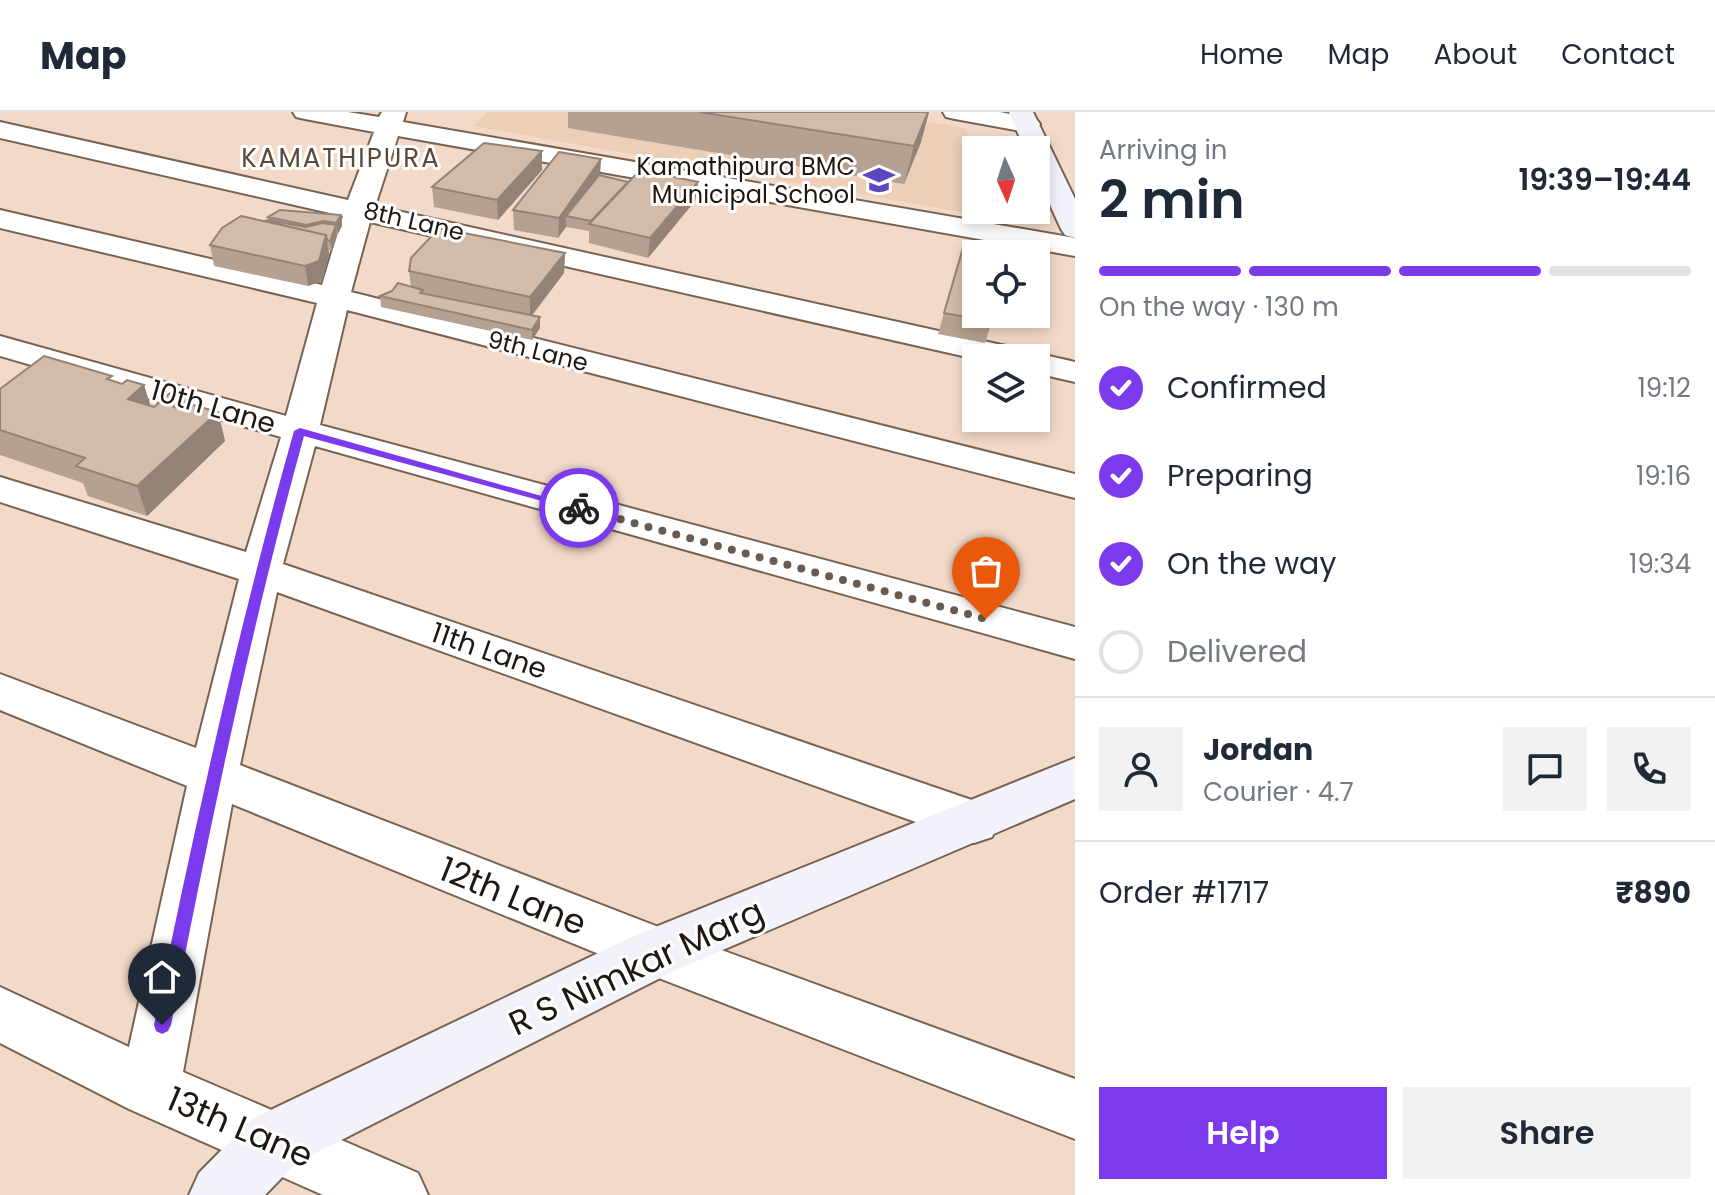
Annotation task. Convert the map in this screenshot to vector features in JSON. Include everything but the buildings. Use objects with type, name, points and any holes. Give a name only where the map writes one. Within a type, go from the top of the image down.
[{"type":"main road","points":[[1024,118],[1075,229]]},
{"type":"main road","name":"R S Nimkar Marg","points":[[221,1195],[274,1141],[657,952],[1075,778]]},
{"type":"street","points":[[305,112],[391,120],[1075,247]]},
{"type":"street","points":[[955,112],[1024,118]]},
{"type":"street","points":[[150,1088],[212,777],[261,571],[300,431],[332,297],[358,208],[391,120]]},
{"type":"street","name":"8th Lane","points":[[0,130],[962,346]]},
{"type":"street","name":"9th Lane","points":[[0,219],[332,297],[1075,486]]},
{"type":"street","name":"10th Lane","points":[[0,346],[1075,643]]},
{"type":"street","points":[[1050,366],[1075,372]]},
{"type":"street","name":"11th Lane","points":[[0,489],[261,571],[974,822]]},
{"type":"street","name":"12th Lane","points":[[0,691],[657,952],[1075,1109]]},
{"type":"street","name":"13th Lane","points":[[0,1014],[150,1088],[396,1195]]},
{"type":"shaded area","name":"Kamathipura BMC Municipal School","points":[[487,112],[874,112],[964,128],[968,136],[962,136],[962,212],[955,211],[473,126]]},
{"type":"way so far","points":[[579,508],[986,619]]},
{"type":"place","name":"Kamathipura BMC Municipal School","points":[[879,180]]},
{"type":"district","name":"KAMATHIPURA","points":[[341,158]]},
{"type":"route","points":[[162,1025],[212,777],[261,571],[300,431],[579,508]]}]
